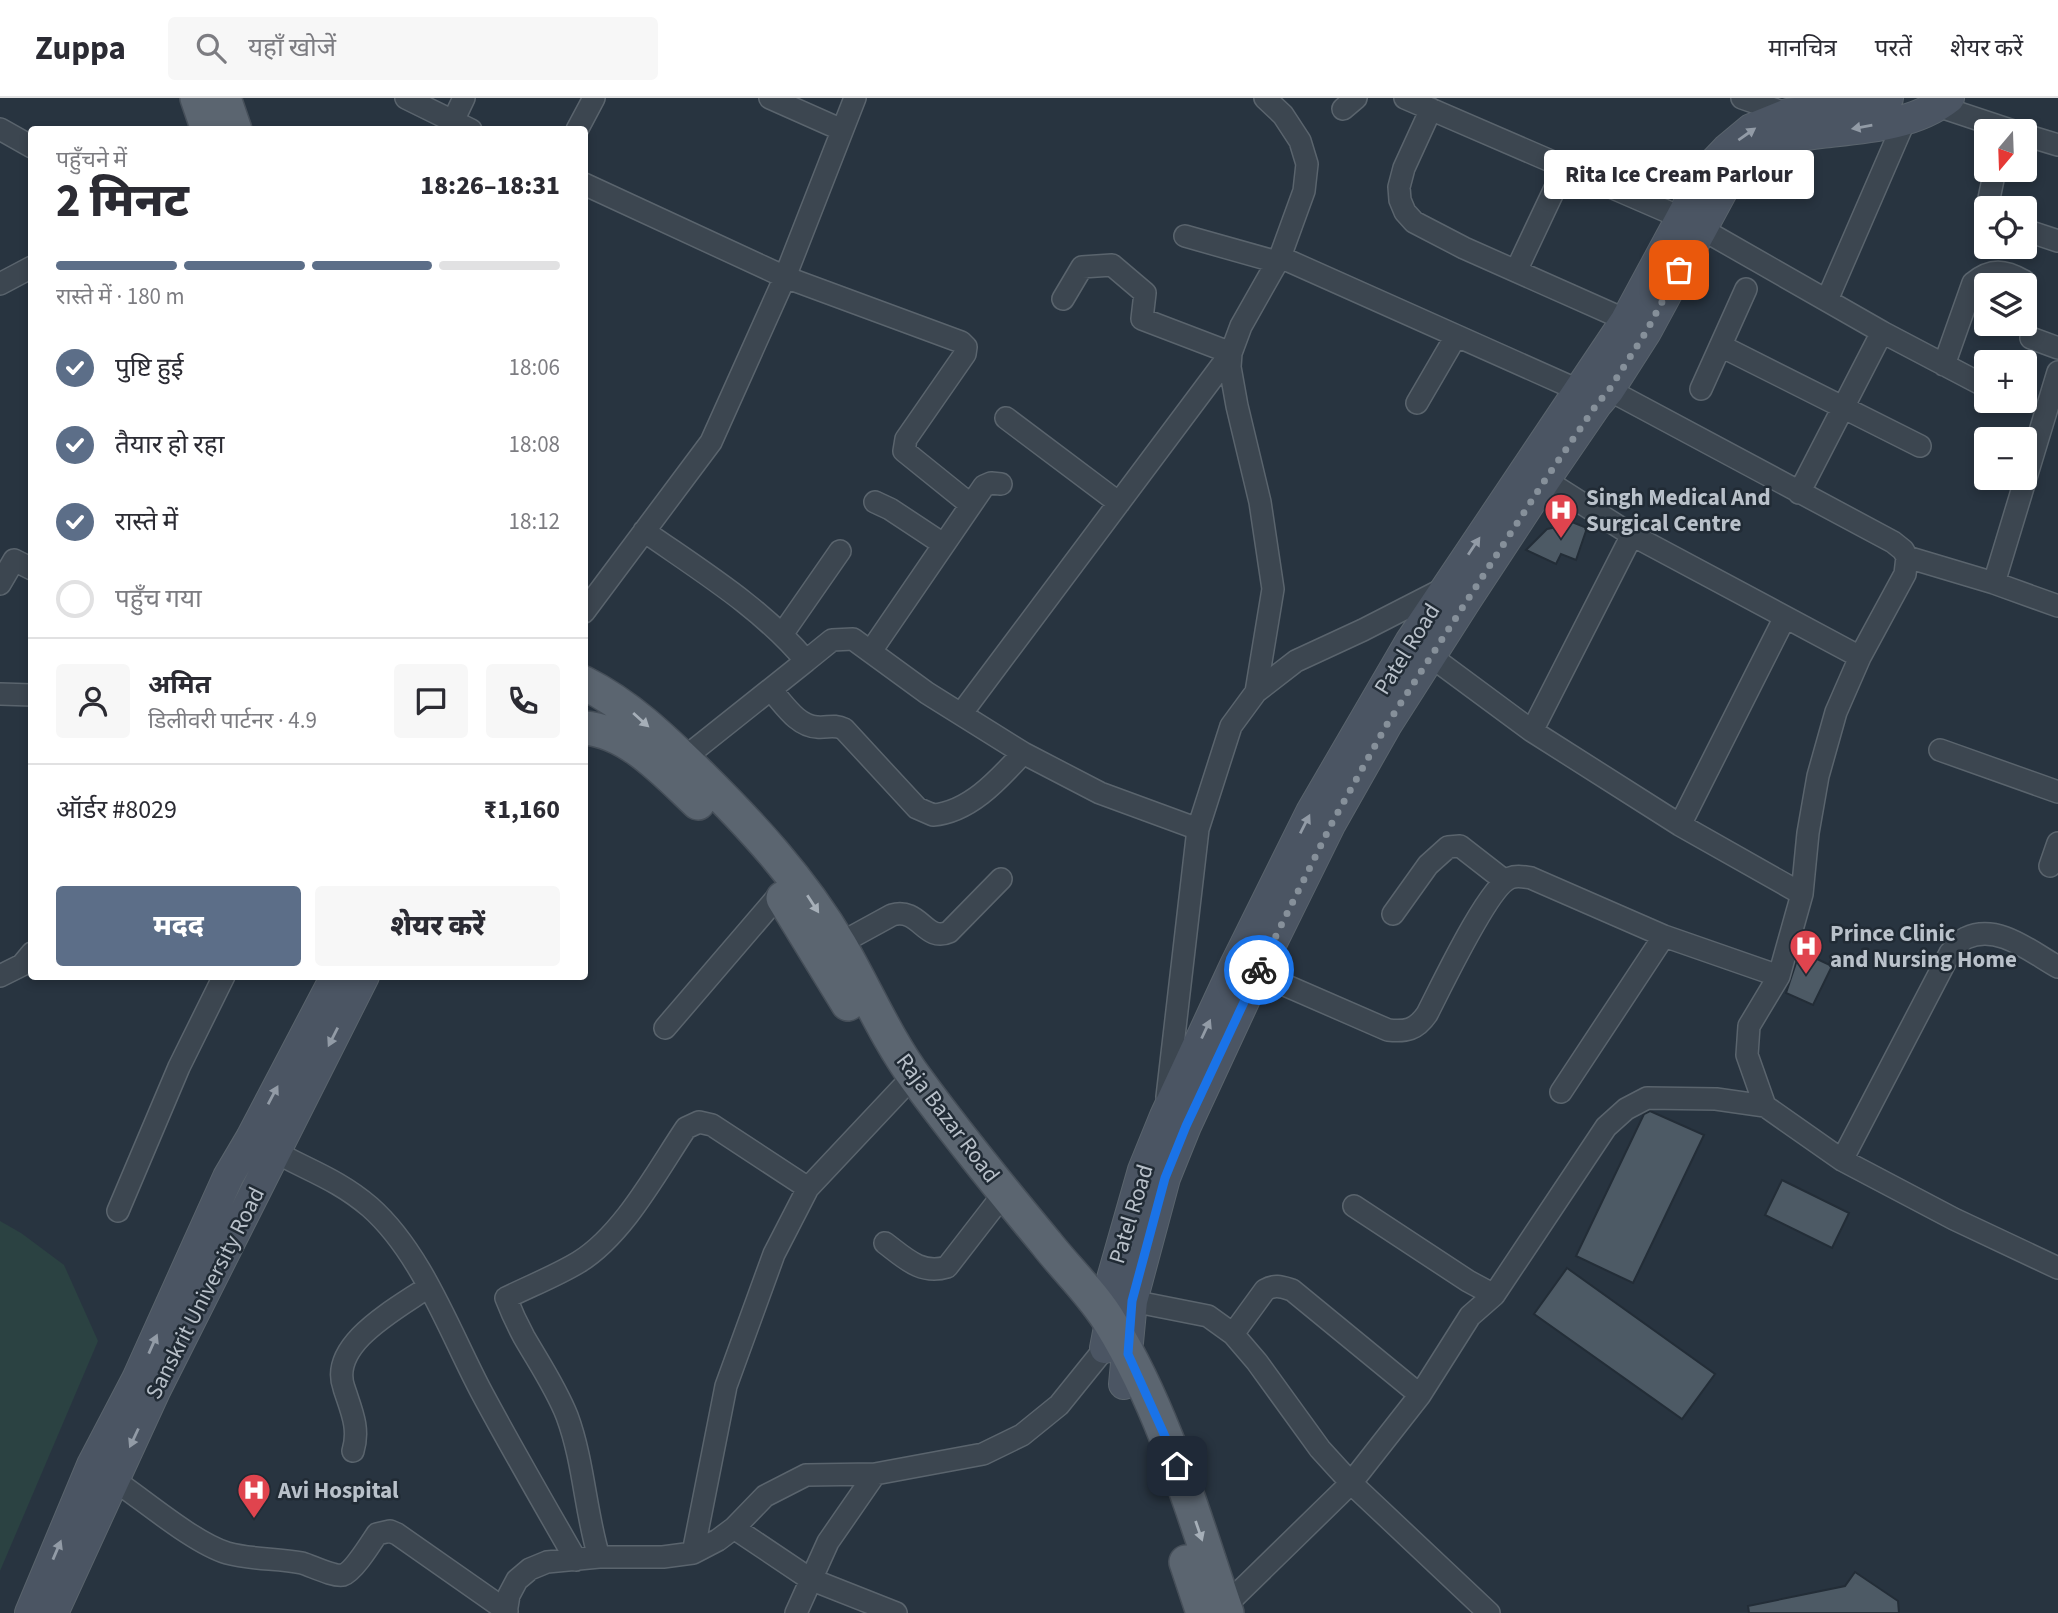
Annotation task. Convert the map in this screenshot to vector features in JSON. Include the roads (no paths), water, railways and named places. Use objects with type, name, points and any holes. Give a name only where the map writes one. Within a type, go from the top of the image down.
[{"type":"main road","points":[[197,98],[207,126]]},
{"type":"main road","points":[[224,98],[234,126]]},
{"type":"main road","name":"Raja Bazar Road","points":[[588,685],[635,713],[730,804],[801,885],[839,944],[895,1049],[916,1080],[1118,1333],[1143,1432],[1218,1611]]},
{"type":"main road","name":"Raja Bazar Road","points":[[588,728],[621,738],[640,752],[731,834],[780,894],[902,1088],[949,1151],[1070,1294],[1118,1333]]},
{"type":"street","points":[[407,98],[462,125],[464,98]]},
{"type":"street","points":[[579,126],[594,98]]},
{"type":"street","points":[[770,98],[842,130]]},
{"type":"street","points":[[588,607],[711,442],[785,277],[855,98]]},
{"type":"street","points":[[1256,692],[1273,589],[1260,502],[1230,367],[1231,353],[1241,326],[1278,260],[1304,191],[1307,164],[1300,141],[1289,123],[1265,98]]},
{"type":"street","points":[[1405,98],[1690,222],[1882,332],[1974,380]]},
{"type":"street","points":[[1742,98],[1788,114]]},
{"type":"street","points":[[1943,102],[1982,119]]},
{"type":"street","name":"Patel Road","points":[[1118,1333],[1165,1178],[1186,1126],[1257,973],[1332,823],[1386,726],[1447,586],[1591,386],[1626,320],[1690,222],[1743,165],[1763,149],[1794,136],[1897,109],[1943,102]]},
{"type":"street","name":"Patel Road","points":[[1591,386],[1646,332],[1690,222],[1707,170],[1727,149],[1751,129],[1788,114],[1836,108],[1897,109]]},
{"type":"street","points":[[1431,109],[1404,168],[1399,187],[1405,212],[1414,222],[1464,248],[1626,320]]},
{"type":"street","points":[[1827,300],[1897,109]]},
{"type":"street","points":[[0,129],[28,144]]},
{"type":"street","points":[[2037,139],[2058,145]]},
{"type":"street","points":[[1516,271],[1565,167]]},
{"type":"street","points":[[588,186],[785,277],[961,342],[966,347],[965,354],[906,439],[904,452],[971,505]]},
{"type":"street","points":[[2037,234],[2058,241]]},
{"type":"street","points":[[1185,236],[1278,260],[1456,336],[1591,386],[1893,542],[1903,550],[1907,557],[1905,574],[1860,657],[1836,712],[1818,776],[1808,833],[1802,894],[1779,976],[1749,1026],[1747,1055],[1765,1106]]},
{"type":"street","points":[[1063,299],[1082,267],[1112,265],[1145,293],[1142,319],[1231,353]]},
{"type":"street","points":[[0,284],[28,269]]},
{"type":"street","points":[[1988,273],[2010,273]]},
{"type":"street","points":[[1944,365],[1974,282]]},
{"type":"street","points":[[1701,388],[1746,289]]},
{"type":"street","points":[[1799,493],[1882,332]]},
{"type":"street","points":[[1418,403],[1456,336]]},
{"type":"street","points":[[2031,338],[2058,348]]},
{"type":"street","points":[[1721,345],[1920,446]]},
{"type":"street","points":[[961,714],[1231,353]]},
{"type":"street","points":[[1994,583],[2058,372]]},
{"type":"street","name":"Patel Road","points":[[1118,1333],[1143,1170],[1236,963],[1311,812],[1421,649],[1545,480],[1597,404],[1591,386]]},
{"type":"street","points":[[1006,418],[1119,503]]},
{"type":"street","points":[[1545,480],[1632,535],[1860,657]]},
{"type":"street","points":[[871,651],[984,486],[1001,484]]},
{"type":"street","points":[[875,502],[943,544]]},
{"type":"street","points":[[644,531],[728,590],[783,634],[806,661]]},
{"type":"street","points":[[1532,731],[1632,535]]},
{"type":"street","points":[[783,634],[840,551]]},
{"type":"street","points":[[1907,557],[1994,583],[2058,606]]},
{"type":"street","points":[[0,584],[14,560],[28,567]]},
{"type":"street","points":[[1165,1116],[1198,829],[1231,726],[1256,692],[1296,661],[1447,586]]},
{"type":"street","points":[[1680,825],[1785,617]]},
{"type":"street","points":[[683,759],[832,640],[853,639],[927,693],[1023,753],[1100,793],[1198,829]]},
{"type":"street","points":[[1421,649],[1532,731],[1680,825],[1802,894]]},
{"type":"street","points":[[771,690],[802,723],[844,729],[916,808],[933,816],[960,807],[978,795],[998,780],[1023,753]]},
{"type":"street","points":[[0,694],[28,695]]},
{"type":"street","points":[[1940,750],[2058,792]]},
{"type":"street","points":[[2050,866],[2058,843]]},
{"type":"street","points":[[1393,914],[1428,865],[1448,847],[1460,846],[1505,881]]},
{"type":"street","points":[[1257,973],[1388,1030],[1404,1032],[1419,1025],[1427,1014],[1472,928],[1500,885],[1518,876],[1531,878],[1664,936],[1779,976]]},
{"type":"street","points":[[839,944],[901,912],[913,917],[930,932],[942,935],[949,932],[1001,879]]},
{"type":"street","points":[[665,1028],[780,894]]},
{"type":"street","points":[[1842,1160],[1950,953],[1964,939],[1979,934],[2001,935],[2058,967]]},
{"type":"street","points":[[1561,1092],[1664,936]]},
{"type":"street","points":[[0,976],[22,965],[28,958]]},
{"type":"street","points":[[118,1211],[179,1067],[222,980]]},
{"type":"street","name":"Sanskrit University Road","points":[[53,1613],[155,1391],[253,1199],[263,1145],[334,980]]},
{"type":"street","name":"Sanskrit University Road","points":[[30,1613],[92,1465],[137,1379],[228,1177],[263,1145],[362,980]]},
{"type":"street","points":[[693,1553],[726,1386],[774,1254],[807,1188],[902,1088]]},
{"type":"street","points":[[1218,1611],[1351,1483],[1420,1395],[1470,1317],[1494,1294],[1606,1127],[1626,1109],[1647,1098],[1716,1099],[1765,1106],[1842,1160],[1954,1219],[2058,1268]]},
{"type":"street","points":[[600,1557],[567,1417],[554,1387],[522,1334],[506,1298],[579,1262],[598,1247],[623,1220],[686,1128],[692,1124],[712,1125],[807,1188]]},
{"type":"street","points":[[263,1145],[337,1182],[372,1209],[398,1237],[428,1287],[481,1391],[576,1560]]},
{"type":"street","points":[[885,1243],[918,1267],[937,1270],[947,1266],[995,1205]]},
{"type":"street","points":[[1354,1206],[1468,1281],[1494,1294]]},
{"type":"street","points":[[1233,1334],[1265,1290],[1271,1286],[1280,1286],[1292,1290],[1420,1395]]},
{"type":"street","points":[[353,1451],[357,1430],[340,1376],[344,1360],[352,1345],[369,1329],[428,1287]]},
{"type":"street","points":[[114,1480],[214,1548],[248,1557],[307,1564],[337,1575],[349,1571],[377,1534],[390,1531],[507,1612],[509,1595],[517,1580],[530,1569],[547,1562],[600,1557],[663,1557],[693,1553],[734,1528],[765,1496],[806,1475],[875,1474],[983,1454],[1022,1435],[1059,1405],[1118,1333],[1209,1316],[1233,1334],[1258,1362],[1320,1448],[1351,1483],[1489,1613]]},
{"type":"street","points":[[796,1613],[828,1542],[875,1474]]},
{"type":"street","points":[[734,1528],[810,1580],[895,1613]]},
{"type":"place","name":"Rita Ice Cream Parlour","points":[[1679,270]]},
{"type":"place","name":"Singh Medical And Surgical Centre","points":[[1561,540]]},
{"type":"place","name":"Prince Clinic and Nursing Home","points":[[1806,976]]},
{"type":"place","name":"Avi Hospital","points":[[254,1520]]}]
